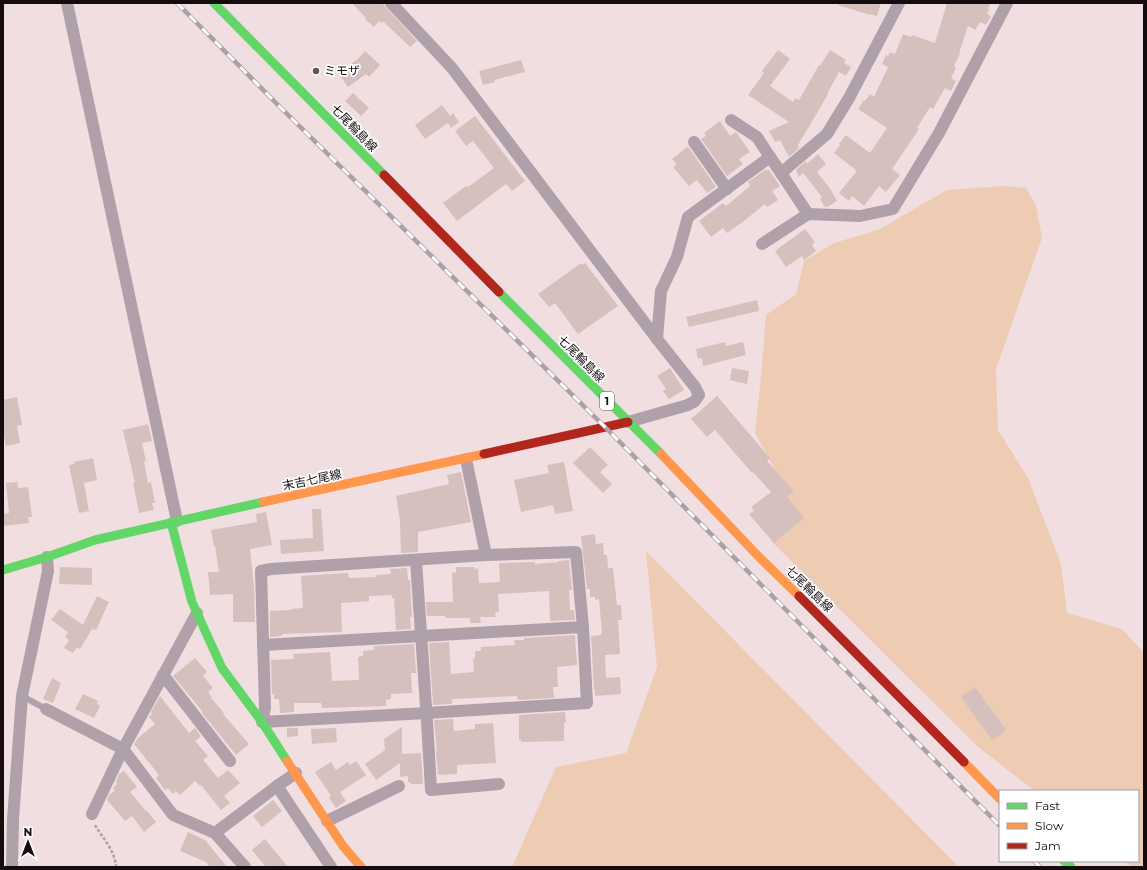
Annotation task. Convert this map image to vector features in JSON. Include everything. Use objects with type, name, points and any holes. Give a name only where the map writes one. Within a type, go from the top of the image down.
[{"type":"main road","name":"七尾輪島線","points":[[214,3],[564,358],[664,457],[759,558],[849,646],[999,798]]},
{"type":"main road","name":"末吉七尾線","points":[[3,570],[47,557],[95,540],[628,422]]},
{"type":"main road","points":[[174,522],[192,602],[222,668],[262,722],[343,846],[361,867]]},
{"type":"street","points":[[67,3],[174,522]]},
{"type":"street","points":[[391,3],[452,68],[695,387],[699,395],[695,401],[688,405],[628,422]]},
{"type":"street","points":[[781,173],[827,134],[858,82],[899,3]]},
{"type":"street","points":[[762,244],[808,214],[860,216],[893,209],[939,133],[1007,3]]},
{"type":"street","points":[[731,120],[757,136],[808,214]]},
{"type":"street","points":[[694,142],[727,189]]},
{"type":"street","points":[[657,339],[661,291],[677,257],[688,218],[770,157]]},
{"type":"street","points":[[466,458],[486,556]]},
{"type":"street","points":[[576,552],[583,627],[587,703],[262,722],[265,708],[261,571],[271,569],[486,556],[576,552]]},
{"type":"street","points":[[12,867],[13,819],[22,696],[48,571],[47,557]]},
{"type":"street","points":[[416,560],[431,790],[499,784]]},
{"type":"street","points":[[92,814],[123,749],[197,613]]},
{"type":"street","points":[[263,645],[583,627]]},
{"type":"street","points":[[163,675],[230,761]]},
{"type":"street","points":[[46,709],[123,749],[173,815],[215,833],[245,867]]},
{"type":"street","points":[[215,833],[296,773]]},
{"type":"street","points":[[277,786],[331,867]]},
{"type":"street","points":[[327,821],[399,786]]},
{"type":"lane","points":[[22,696],[46,709]]},
{"type":"path","points":[[92,814],[95,827],[106,840],[114,854],[116,867]]},
{"type":"shaded area","points":[[1002,186],[1026,188],[1036,205],[1042,238],[996,369],[998,430],[1028,478],[1061,564],[1067,613],[1122,629],[1144,653],[1144,867],[1132,867],[1125,862],[1139,862],[1139,790],[1034,790],[978,747],[773,543],[767,530],[784,487],[755,433],[766,315],[796,294],[804,261],[834,243],[878,230],[947,190]]},
{"type":"shaded area","points":[[646,551],[959,867],[512,867],[556,767],[626,753],[657,667]]},
{"type":"building","points":[[352,3],[382,3],[417,41],[410,47],[383,21],[382,23],[379,21],[374,27],[365,19],[366,18]]},
{"type":"building","points":[[839,3],[881,3],[877,16],[838,5]]},
{"type":"building","points":[[947,3],[991,3],[987,14],[991,16],[986,25],[980,22],[975,30],[968,26],[959,53],[960,54],[954,66],[956,68],[951,78],[956,81],[951,91],[945,88],[933,109],[930,107],[917,128],[919,129],[892,169],[900,175],[886,192],[879,186],[864,206],[852,196],[849,201],[839,193],[857,171],[834,153],[846,135],[870,153],[887,128],[858,109],[870,94],[874,97],[888,67],[882,64],[886,55],[888,56],[890,52],[895,54],[903,34],[911,37],[912,35],[935,43]]},
{"type":"building","points":[[778,50],[790,59],[770,86],[793,102],[795,98],[799,100],[819,65],[820,66],[830,50],[846,60],[844,63],[851,67],[846,76],[839,72],[798,145],[799,148],[789,157],[780,140],[775,142],[769,131],[789,122],[748,95],[764,73],[762,71]]},
{"type":"building","points":[[365,51],[380,65],[369,77],[366,74],[348,87],[338,73],[358,59]]},
{"type":"building","points":[[521,60],[525,72],[494,80],[495,82],[483,85],[479,71]]},
{"type":"building","points":[[353,93],[369,108],[361,116],[345,101]]},
{"type":"building","points":[[442,105],[450,116],[453,113],[459,122],[451,128],[448,123],[425,139],[415,125]]},
{"type":"building","points":[[475,116],[525,181],[512,191],[506,184],[457,221],[443,203],[494,168],[473,141],[466,146],[455,131]]},
{"type":"building","points":[[720,121],[730,136],[736,132],[750,152],[739,159],[743,164],[727,176],[701,139],[706,136],[704,133]]},
{"type":"building","points":[[687,147],[716,187],[707,193],[697,180],[689,186],[673,167],[677,164],[672,159]]},
{"type":"building","points":[[818,154],[826,164],[817,172],[831,190],[837,201],[827,207],[825,207],[820,199],[822,197],[803,173],[799,177],[796,170],[806,161],[807,164]]},
{"type":"building","points":[[765,170],[769,170],[780,186],[772,191],[778,200],[767,207],[765,204],[727,233],[723,228],[711,237],[699,221],[723,203],[726,206],[750,186],[748,182]]},
{"type":"building","points":[[805,229],[815,242],[812,245],[816,251],[804,260],[802,256],[786,267],[775,251]]},
{"type":"building","points":[[581,263],[582,265],[585,263],[618,306],[578,334],[555,303],[549,307],[538,294]]},
{"type":"building","points":[[757,300],[759,311],[689,327],[686,317]]},
{"type":"building","points":[[725,342],[726,346],[743,342],[746,355],[703,366],[702,358],[698,359],[696,349]]},
{"type":"building","points":[[670,368],[684,390],[669,399],[663,391],[666,389],[657,376]]},
{"type":"building","points":[[732,368],[749,371],[747,384],[730,380]]},
{"type":"building","points":[[717,396],[770,458],[767,461],[794,491],[787,497],[804,518],[774,543],[749,514],[754,511],[751,507],[771,492],[753,472],[752,473],[715,430],[707,437],[691,419]]},
{"type":"building","points":[[17,397],[22,425],[17,426],[20,443],[6,446],[3,432],[3,400]]},
{"type":"building","points":[[148,424],[152,441],[142,443],[146,461],[144,461],[148,483],[151,482],[155,503],[152,503],[154,510],[139,513],[133,483],[135,483],[123,430]]},
{"type":"building","points":[[590,447],[608,465],[600,472],[612,484],[603,493],[573,463]]},
{"type":"building","points":[[93,458],[97,480],[84,483],[89,511],[79,513],[69,465],[74,464],[74,462]]},
{"type":"building","points":[[564,462],[573,511],[555,514],[553,505],[521,512],[514,480],[549,473],[547,465]]},
{"type":"building","points":[[461,472],[471,522],[418,532],[418,552],[401,553],[400,520],[396,496],[449,484],[447,475]]},
{"type":"building","points":[[17,482],[18,488],[28,487],[32,517],[28,517],[29,523],[3,526],[3,514],[9,513],[6,483]]},
{"type":"building","points":[[312,509],[321,509],[324,551],[281,554],[280,540],[313,538]]},
{"type":"building","points":[[266,512],[272,545],[250,549],[254,586],[255,622],[233,622],[233,594],[210,595],[208,572],[219,572],[211,530],[257,522],[256,514]]},
{"type":"building","points":[[595,534],[596,544],[603,543],[604,555],[607,555],[608,568],[613,568],[617,605],[621,605],[622,620],[618,620],[620,654],[605,655],[606,678],[620,677],[621,694],[595,696],[594,690],[591,636],[601,635],[602,633],[599,599],[595,600],[595,597],[590,597],[590,589],[587,589],[581,536]]},
{"type":"building","points":[[569,560],[572,590],[569,590],[570,610],[574,610],[575,620],[550,621],[549,591],[498,594],[499,612],[495,612],[496,617],[480,617],[481,623],[470,623],[470,618],[427,616],[426,602],[453,602],[452,573],[456,572],[456,567],[478,568],[479,583],[500,582],[499,563],[535,562],[535,564]]},
{"type":"building","points":[[60,567],[92,568],[92,585],[59,584]]},
{"type":"building","points":[[407,568],[408,580],[410,580],[412,617],[410,617],[411,629],[396,630],[394,598],[392,598],[392,595],[369,596],[369,601],[341,603],[342,632],[282,634],[282,636],[270,637],[270,611],[303,608],[301,576],[348,573],[349,578],[376,577],[376,575],[391,574],[390,569]]},
{"type":"building","points":[[97,596],[109,602],[96,630],[92,629],[80,649],[77,647],[73,653],[64,648],[69,640],[65,637],[68,632],[51,620],[60,609],[83,625]]},
{"type":"building","points":[[575,635],[577,665],[557,667],[558,687],[553,687],[554,698],[518,700],[517,696],[452,699],[452,704],[433,705],[429,643],[449,642],[451,674],[474,672],[473,658],[475,658],[475,651],[481,651],[481,647],[515,645],[514,640],[524,640],[524,638]]},
{"type":"building","points":[[414,644],[416,673],[411,673],[412,693],[391,694],[391,699],[386,700],[386,706],[322,708],[321,703],[294,703],[294,712],[280,713],[279,699],[274,699],[274,694],[272,694],[271,660],[294,659],[293,654],[330,652],[332,681],[359,680],[358,657],[363,656],[363,651],[374,650],[374,646]]},
{"type":"building","points":[[195,658],[207,672],[203,676],[213,688],[208,692],[212,697],[211,698],[249,744],[236,755],[173,676]]},
{"type":"building","points":[[52,678],[61,683],[53,703],[43,699]]},
{"type":"building","points":[[975,687],[1006,730],[992,740],[961,697]]},
{"type":"building","points":[[83,694],[98,701],[97,704],[100,706],[94,718],[75,709]]},
{"type":"building","points":[[160,696],[189,733],[195,728],[201,736],[195,741],[208,756],[203,760],[218,778],[228,770],[240,783],[224,796],[230,803],[221,810],[201,785],[200,786],[195,781],[180,795],[176,791],[173,794],[168,788],[165,790],[156,778],[159,775],[134,744],[138,738],[155,724],[149,717],[152,714],[151,712]]},
{"type":"building","points":[[565,712],[566,722],[564,723],[564,741],[521,742],[521,740],[519,740],[519,715]]},
{"type":"building","points":[[453,719],[454,731],[475,729],[475,724],[493,723],[496,763],[457,765],[457,774],[438,775],[434,720]]},
{"type":"building","points":[[402,727],[402,754],[421,753],[423,784],[411,784],[408,782],[408,776],[400,777],[400,763],[376,780],[365,764],[385,750],[384,739]]},
{"type":"building","points":[[287,728],[298,728],[298,736],[287,737]]},
{"type":"building","points":[[336,728],[337,742],[312,744],[311,729]]},
{"type":"building","points":[[356,761],[366,775],[340,792],[346,801],[336,808],[329,798],[331,796],[315,772],[331,762],[336,770],[348,762],[350,765]]},
{"type":"building","points":[[124,771],[137,787],[130,792],[156,822],[144,832],[132,816],[125,821],[107,800],[109,795],[115,791],[113,788],[117,784],[116,782],[119,774]]},
{"type":"building","points":[[273,800],[282,811],[262,827],[253,816]]},
{"type":"building","points":[[188,832],[205,840],[227,867],[210,867],[206,862],[180,851]]},
{"type":"building","points":[[265,839],[288,867],[266,867],[252,850]]},
{"type":"railway","points":[[177,3],[278,105],[606,428],[999,825]]},
{"type":"railway","points":[[1035,862],[1040,867]]},
{"type":"traffic: fast","points":[[214,3],[384,175]]},
{"type":"traffic: fast","points":[[499,292],[661,454]]},
{"type":"traffic: fast","points":[[3,570],[47,557],[95,540],[263,502]]},
{"type":"traffic: fast","points":[[171,522],[192,602],[222,668],[262,722],[287,761]]},
{"type":"traffic: fast","points":[[1065,862],[1071,867]]},
{"type":"traffic: slow","points":[[263,502],[484,454]]},
{"type":"traffic: slow","points":[[661,454],[759,557],[799,596]]},
{"type":"traffic: slow","points":[[287,761],[343,846],[361,867]]},
{"type":"traffic: slow","points":[[964,762],[999,798]]},
{"type":"traffic: jam","points":[[384,175],[499,292]]},
{"type":"traffic: jam","points":[[484,454],[628,422]]},
{"type":"traffic: jam","points":[[799,596],[964,762]]},
{"type":"place","name":"ミモザ","points":[[316,71]]}]
